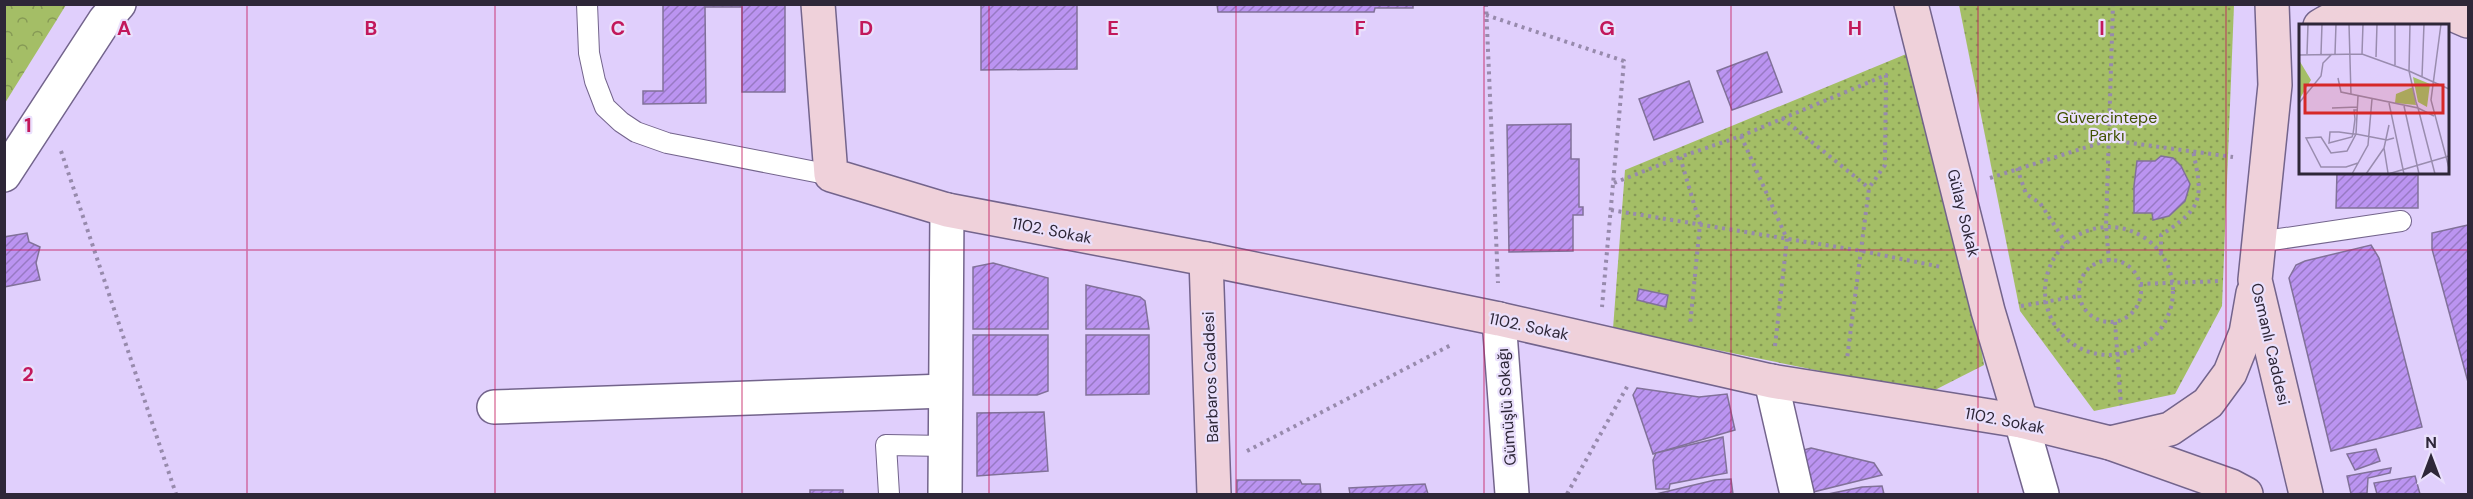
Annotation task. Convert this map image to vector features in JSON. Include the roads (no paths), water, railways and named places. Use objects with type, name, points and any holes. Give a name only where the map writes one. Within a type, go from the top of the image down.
[{"type":"main road","points":[[818,4],[831,175]]},
{"type":"main road","name":"Gülay Sokak","points":[[1911,4],[1988,311],[2021,421]]},
{"type":"main road","points":[[2272,4],[2275,85]]},
{"type":"main road","points":[[2302,24],[2311,4]]},
{"type":"main road","points":[[2323,24],[2330,19],[2360,10],[2432,6],[2469,21]]},
{"type":"main road","points":[[2275,85],[2294,43]]},
{"type":"main road","name":"Osmanlı Caddesi","points":[[2275,85],[2255,280],[2306,495]]},
{"type":"main road","name":"1102. Sokak","points":[[831,175],[947,210],[1206,259],[1499,319],[1771,381],[2021,421],[2115,430],[2246,495]]},
{"type":"main road","name":"Barbaros Caddesi","points":[[1206,259],[1213,482]]},
{"type":"main road","points":[[2115,430],[2170,429],[2208,402],[2230,373],[2246,333],[2255,280]]},
{"type":"street","points":[[4,175],[105,20],[119,4]]},
{"type":"street","points":[[945,495],[947,210]]},
{"type":"street","name":"Gümüşlü Sokağı","points":[[1499,319],[1512,495]]},
{"type":"street","points":[[1771,381],[1797,495]]},
{"type":"street","points":[[494,407],[945,391]]},
{"type":"street","points":[[2021,421],[2042,495]]},
{"type":"lane","points":[[586,4],[589,53],[595,81],[605,107],[621,122],[636,132],[667,143],[831,175]]},
{"type":"lane","points":[[2259,242],[2401,221]]},
{"type":"lane","points":[[889,495],[886,445],[946,446]]},
{"type":"park label","name":"Güvercintepe Parkı","points":[[2107,126]]}]
